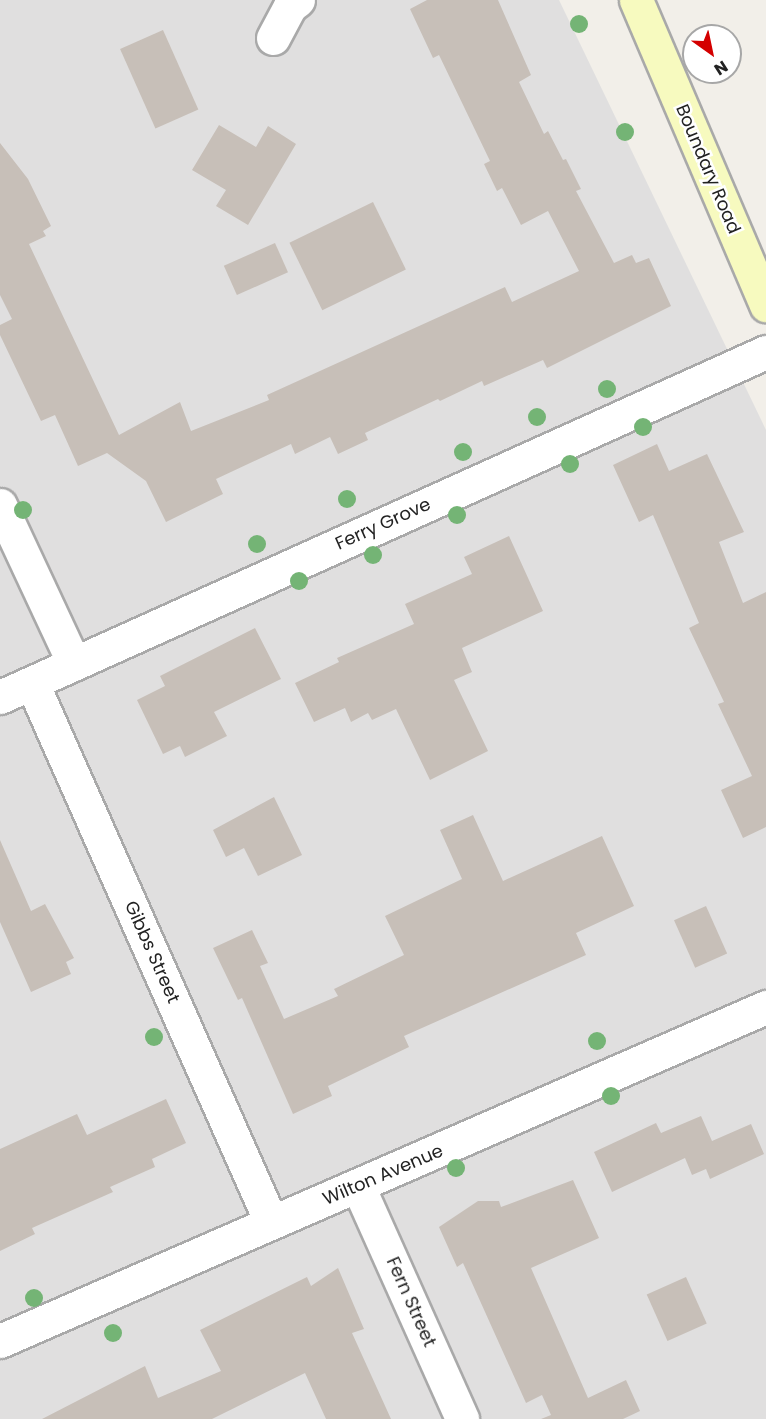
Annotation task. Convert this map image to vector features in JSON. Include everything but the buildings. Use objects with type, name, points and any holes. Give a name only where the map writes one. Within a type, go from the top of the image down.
[{"type":"main road","name":"Boundary Road","points":[[636,0],[766,305]]},
{"type":"street","points":[[273,38],[290,6],[298,0]]},
{"type":"street","name":"Ferry Grove","points":[[0,697],[766,352]]},
{"type":"street","points":[[0,505],[74,664]]},
{"type":"street","name":"Gibbs Street","points":[[32,683],[271,1222]]},
{"type":"street","name":"Wilton Avenue","points":[[0,1341],[766,1007]]},
{"type":"street","name":"Fern Street","points":[[358,1186],[462,1419]]},
{"type":"shaded area","points":[[0,0],[559,0],[766,430],[766,1419],[0,1419]]}]
